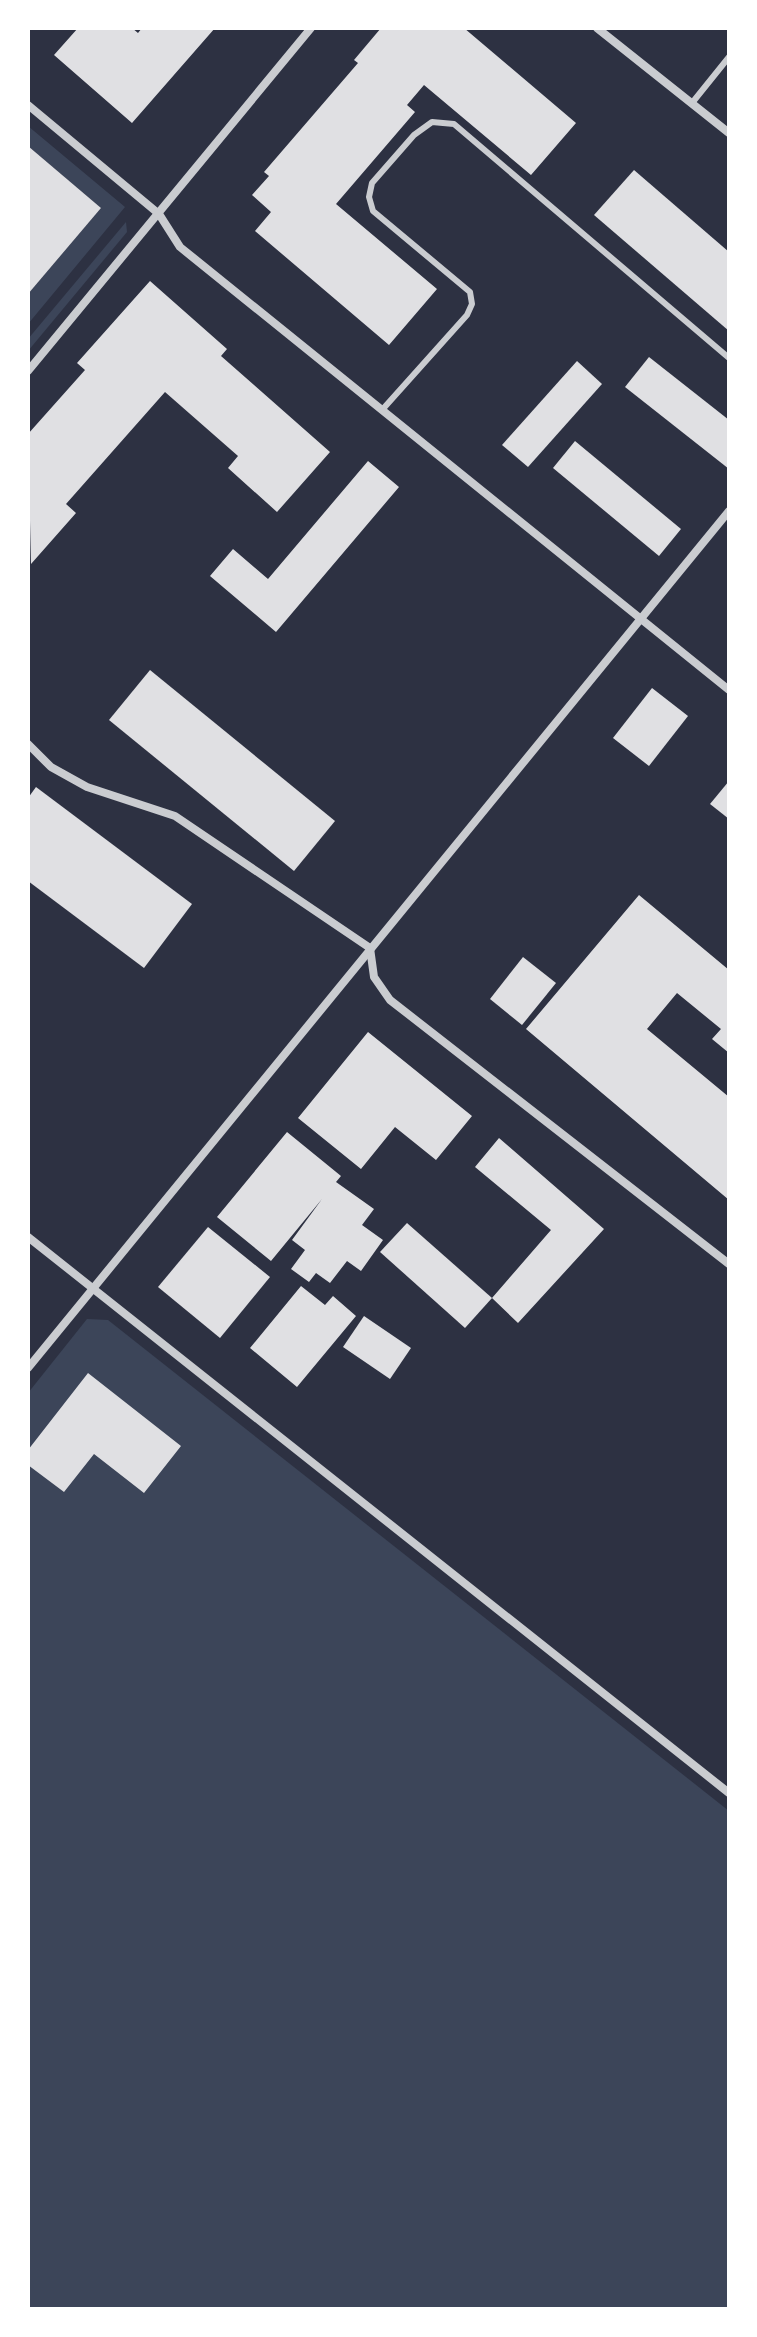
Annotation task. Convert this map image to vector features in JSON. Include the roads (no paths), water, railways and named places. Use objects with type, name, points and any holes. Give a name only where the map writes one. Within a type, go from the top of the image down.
[{"type":"street","points":[[28,371],[311,28]]},
{"type":"street","points":[[597,28],[729,133]]},
{"type":"street","points":[[28,105],[159,214],[180,247],[729,690]]},
{"type":"street","points":[[28,1368],[729,511]]},
{"type":"street","points":[[28,744],[51,767],[87,787],[175,816],[370,948],[374,977],[390,1000],[729,1264]]},
{"type":"street","points":[[28,1237],[729,1793]]},
{"type":"lane","points":[[692,103],[729,57]]},
{"type":"lane","points":[[382,410],[467,315],[472,304],[470,292],[373,211],[369,197],[372,183],[414,135],[432,122],[454,124],[729,358]]}]
